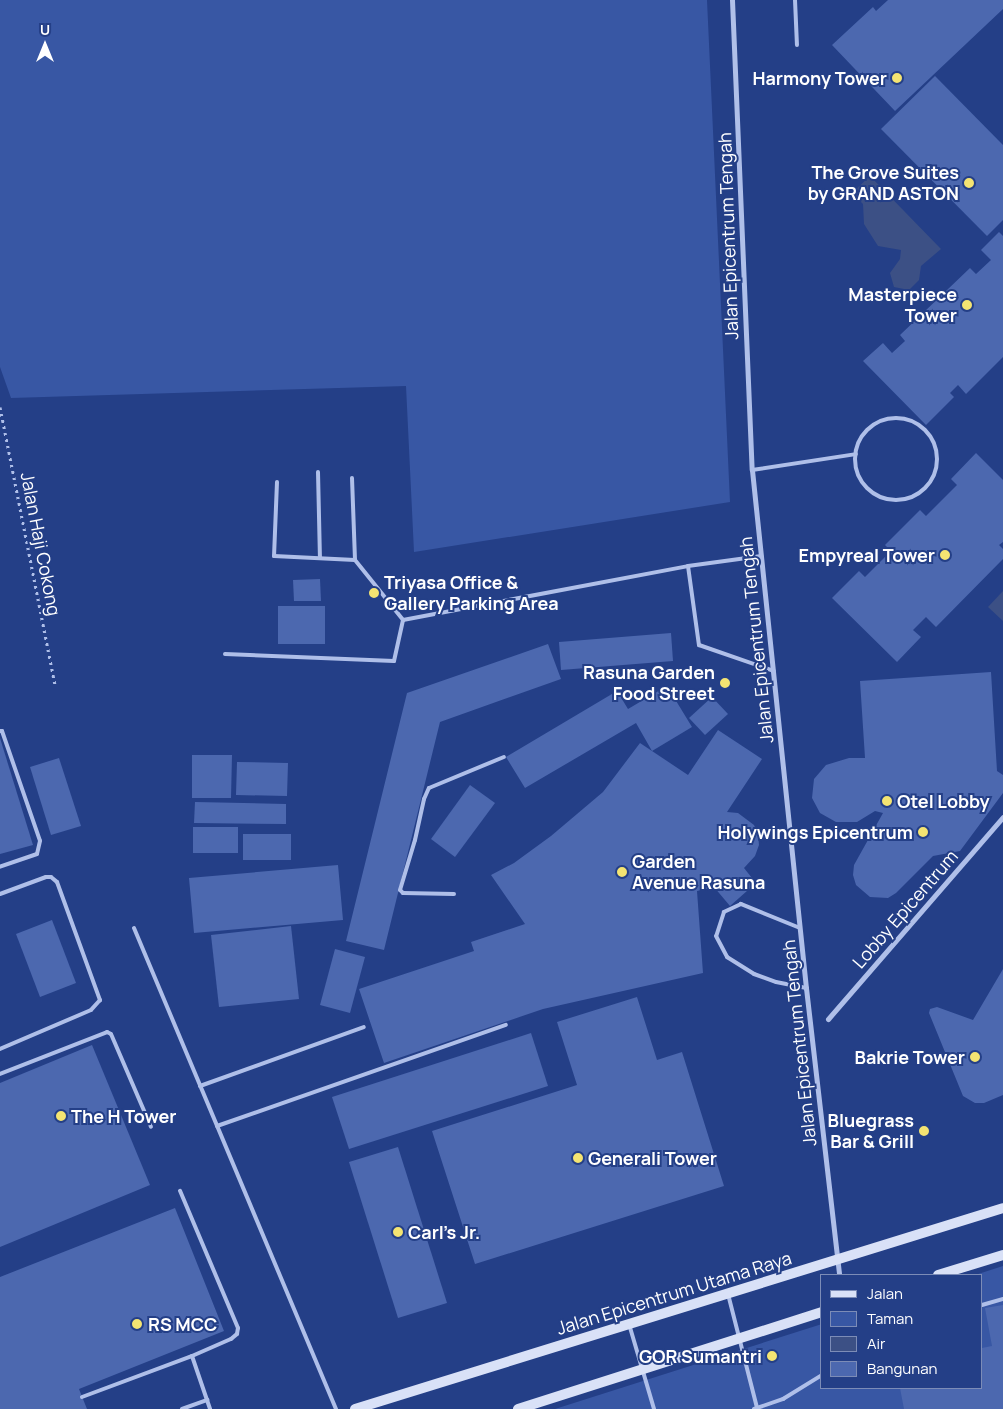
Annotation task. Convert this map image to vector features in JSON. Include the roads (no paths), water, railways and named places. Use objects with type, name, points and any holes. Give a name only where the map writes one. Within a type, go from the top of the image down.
[{"type":"main road","name":"Jalan Epicentrum Utama Raya","points":[[355,1409],[1003,1208]]},
{"type":"main road","points":[[941,1274],[1003,1255]]},
{"type":"main road","points":[[518,1409],[820,1313]]},
{"type":"street","name":"Jalan Epicentrum Tengah","points":[[732,0],[752,470],[806,988],[839,1274]]},
{"type":"street","name":"Lobby Epicentrum","points":[[828,1019],[1003,817]]},
{"type":"lane","points":[[795,0],[797,45]]},
{"type":"lane","points":[[891,418],[917,423],[931,438],[938,456],[936,470],[931,482],[921,492],[909,498],[896,500],[882,497],[870,490],[861,480],[856,468],[856,454],[864,435],[878,422],[891,418]]},
{"type":"lane","points":[[752,470],[856,454]]},
{"type":"lane","points":[[318,472],[320,558]]},
{"type":"lane","points":[[352,478],[355,560],[403,620]]},
{"type":"lane","points":[[277,482],[274,556],[355,560]]},
{"type":"lane","points":[[403,620],[688,566],[760,556]]},
{"type":"lane","points":[[688,566],[698,645],[774,671]]},
{"type":"lane","points":[[225,654],[394,661],[403,620]]},
{"type":"lane","points":[[0,731],[2,731],[40,841],[37,854],[0,867]]},
{"type":"lane","points":[[454,894],[403,893],[400,890],[415,840],[424,799],[429,788],[504,757]]},
{"type":"lane","points":[[0,894],[46,877],[51,877],[57,882],[100,1000],[91,1010],[0,1049]]},
{"type":"lane","points":[[801,929],[741,904],[724,912],[716,936],[726,957],[754,974],[776,982],[806,988]]},
{"type":"lane","points":[[134,928],[336,1409]]},
{"type":"lane","points":[[218,1126],[506,1025]]},
{"type":"lane","points":[[200,1086],[364,1028]]},
{"type":"lane","points":[[0,1074],[107,1032],[111,1034],[151,1127]]},
{"type":"lane","points":[[82,1398],[231,1339],[238,1328],[180,1191]]},
{"type":"lane","points":[[728,1294],[756,1409],[783,1399],[820,1376]]},
{"type":"lane","points":[[983,1305],[1003,1299]]},
{"type":"lane","points":[[629,1324],[654,1409]]},
{"type":"lane","points":[[192,1356],[210,1409]]},
{"type":"lane","points":[[182,1409],[207,1400]]},
{"type":"water","points":[[870,176],[941,249],[921,266],[919,280],[909,290],[894,287],[890,273],[900,259],[901,250],[878,246],[864,224],[863,204],[852,193]]},
{"type":"water","points":[[1003,591],[1003,621],[988,607]]},
{"type":"place","name":"Harmony Tower","points":[[897,78]]},
{"type":"place","name":"The Grove Suites by GRAND ASTON","points":[[969,183]]},
{"type":"place","name":"Masterpiece Tower","points":[[967,305]]},
{"type":"place","name":"Empyreal Tower","points":[[945,555]]},
{"type":"place","name":"Triyasa Office & Gallery Parking Area","points":[[374,593]]},
{"type":"place","name":"Rasuna Garden Food Street","points":[[725,683]]},
{"type":"place","name":"Otel Lobby","points":[[887,801]]},
{"type":"place","name":"Holywings Epicentrum","points":[[923,832]]},
{"type":"place","name":"Garden Avenue Rasuna","points":[[622,872]]},
{"type":"place","name":"Bakrie Tower","points":[[975,1057]]},
{"type":"place","name":"The H Tower","points":[[61,1116]]},
{"type":"place","name":"Bluegrass Bar & Grill","points":[[924,1131]]},
{"type":"place","name":"Generali Tower","points":[[578,1158]]},
{"type":"place","name":"Carl's Jr.","points":[[398,1232]]},
{"type":"place","name":"RS MCC","points":[[137,1324]]},
{"type":"place","name":"GOR Sumantri","points":[[772,1356]]}]
